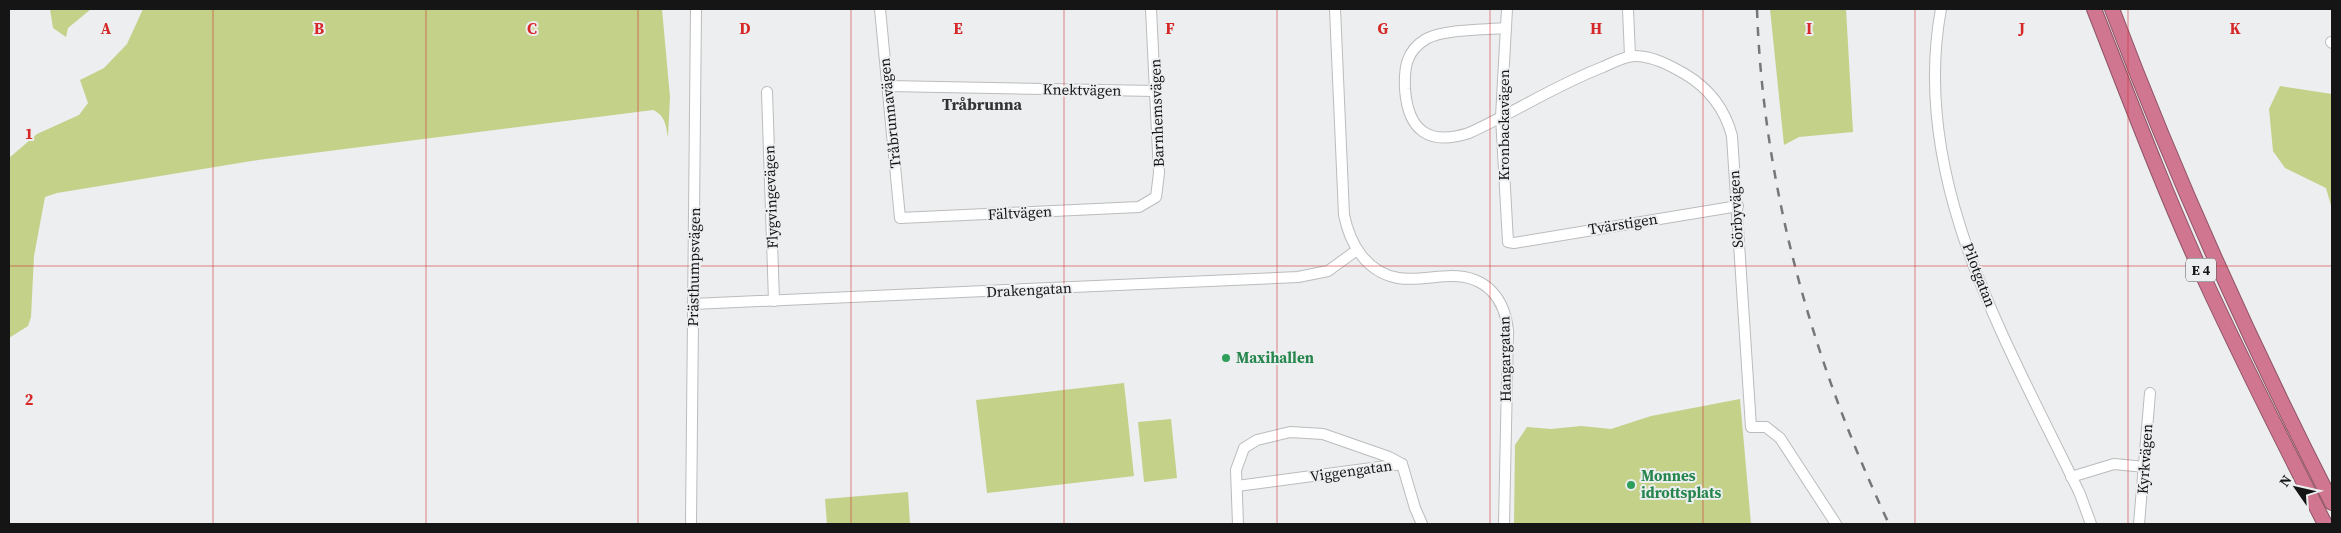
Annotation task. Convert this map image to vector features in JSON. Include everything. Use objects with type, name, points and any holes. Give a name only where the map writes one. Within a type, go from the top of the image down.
[{"type":"highway","name":"E 4","points":[[2094,9],[2139,125],[2203,274],[2265,406],[2325,524]]},
{"type":"highway","name":"E 4","points":[[2112,9],[2153,119],[2218,268],[2280,401],[2332,503]]},
{"type":"street","name":"Prästhumpsvägen","points":[[691,524],[696,9]]},
{"type":"street","name":"Tråbrunnavägen","points":[[880,9],[900,218]]},
{"type":"street","name":"Barnhemsvägen","points":[[1139,207],[1156,198],[1159,173],[1151,9]]},
{"type":"street","name":"Hangargatan","points":[[1335,9],[1344,215],[1350,236],[1357,250],[1378,270],[1397,278],[1470,277],[1485,284],[1495,293],[1503,305],[1508,331],[1504,524]]},
{"type":"street","name":"Kronbackavägen","points":[[1507,9],[1501,117],[1508,242]]},
{"type":"street","points":[[1506,28],[1433,36],[1414,49],[1404,71],[1408,112],[1417,127],[1435,137],[1456,137],[1501,117],[1556,87],[1630,56],[1628,9]]},
{"type":"street","name":"Pilotgatan","points":[[1941,9],[1935,51],[1936,116],[1944,165],[1956,213],[1992,311],[2071,477],[2091,524]]},
{"type":"street","name":"Sörbyvägen","points":[[1630,56],[1657,60],[1682,72],[1700,85],[1718,102],[1725,113],[1732,136],[1738,206],[1737,232],[1751,427],[1766,427],[1780,438],[1836,524]]},
{"type":"street","name":"Knektvägen","points":[[888,86],[1156,91]]},
{"type":"street","name":"Flygvingevägen","points":[[767,92],[774,301]]},
{"type":"street","name":"Tvärstigen","points":[[1508,242],[1514,243],[1738,206]]},
{"type":"street","name":"Fältvägen","points":[[900,218],[1139,207]]},
{"type":"street","name":"Drakengatan","points":[[693,304],[1298,278],[1328,271],[1357,250]]},
{"type":"street","name":"Kyrkvägen","points":[[2139,524],[2150,393]]},
{"type":"street","points":[[1238,524],[1236,470],[1244,448],[1256,440],[1290,432],[1324,434],[1389,457],[1402,464]]},
{"type":"street","name":"Viggengatan","points":[[1237,486],[1402,464],[1414,508],[1422,524]]},
{"type":"street","points":[[2071,477],[2114,464],[2145,467]]},
{"type":"green space","points":[[50,9],[91,9],[68,28],[66,37],[53,28]]},
{"type":"green space","points":[[143,9],[662,9],[670,97],[668,137],[666,125],[660,115],[653,110],[258,160],[57,193],[45,197],[34,256],[31,317],[28,326],[9,338],[9,158],[37,134],[79,115],[88,103],[80,80],[104,68],[127,44]]},
{"type":"green space","points":[[1770,9],[1846,9],[1853,132],[1799,137],[1784,145]]},
{"type":"green space","points":[[2280,86],[2332,94],[2332,209],[2326,188],[2285,168],[2273,151],[2269,109]]},
{"type":"green space","points":[[1124,383],[1134,476],[987,493],[976,400]]},
{"type":"green space","name":"Monnes idrottsplats","points":[[1740,399],[1751,524],[1514,524],[1515,445],[1527,427],[1551,429],[1581,426],[1611,429],[1651,416]]},
{"type":"green space","points":[[1171,419],[1177,478],[1144,482],[1138,422]]},
{"type":"green space","points":[[908,492],[910,524],[827,524],[825,499]]},
{"type":"railway","points":[[1757,9],[1761,76],[1769,142],[1781,208],[1797,273],[1815,337],[1837,401],[1889,524]]},
{"type":"place","name":"Maxihallen","points":[[1226,358]]},
{"type":"place","name":"Monnes idrottsplats","points":[[1631,485]]},
{"type":"district","name":"Tråbrunna","points":[[982,104]]}]
